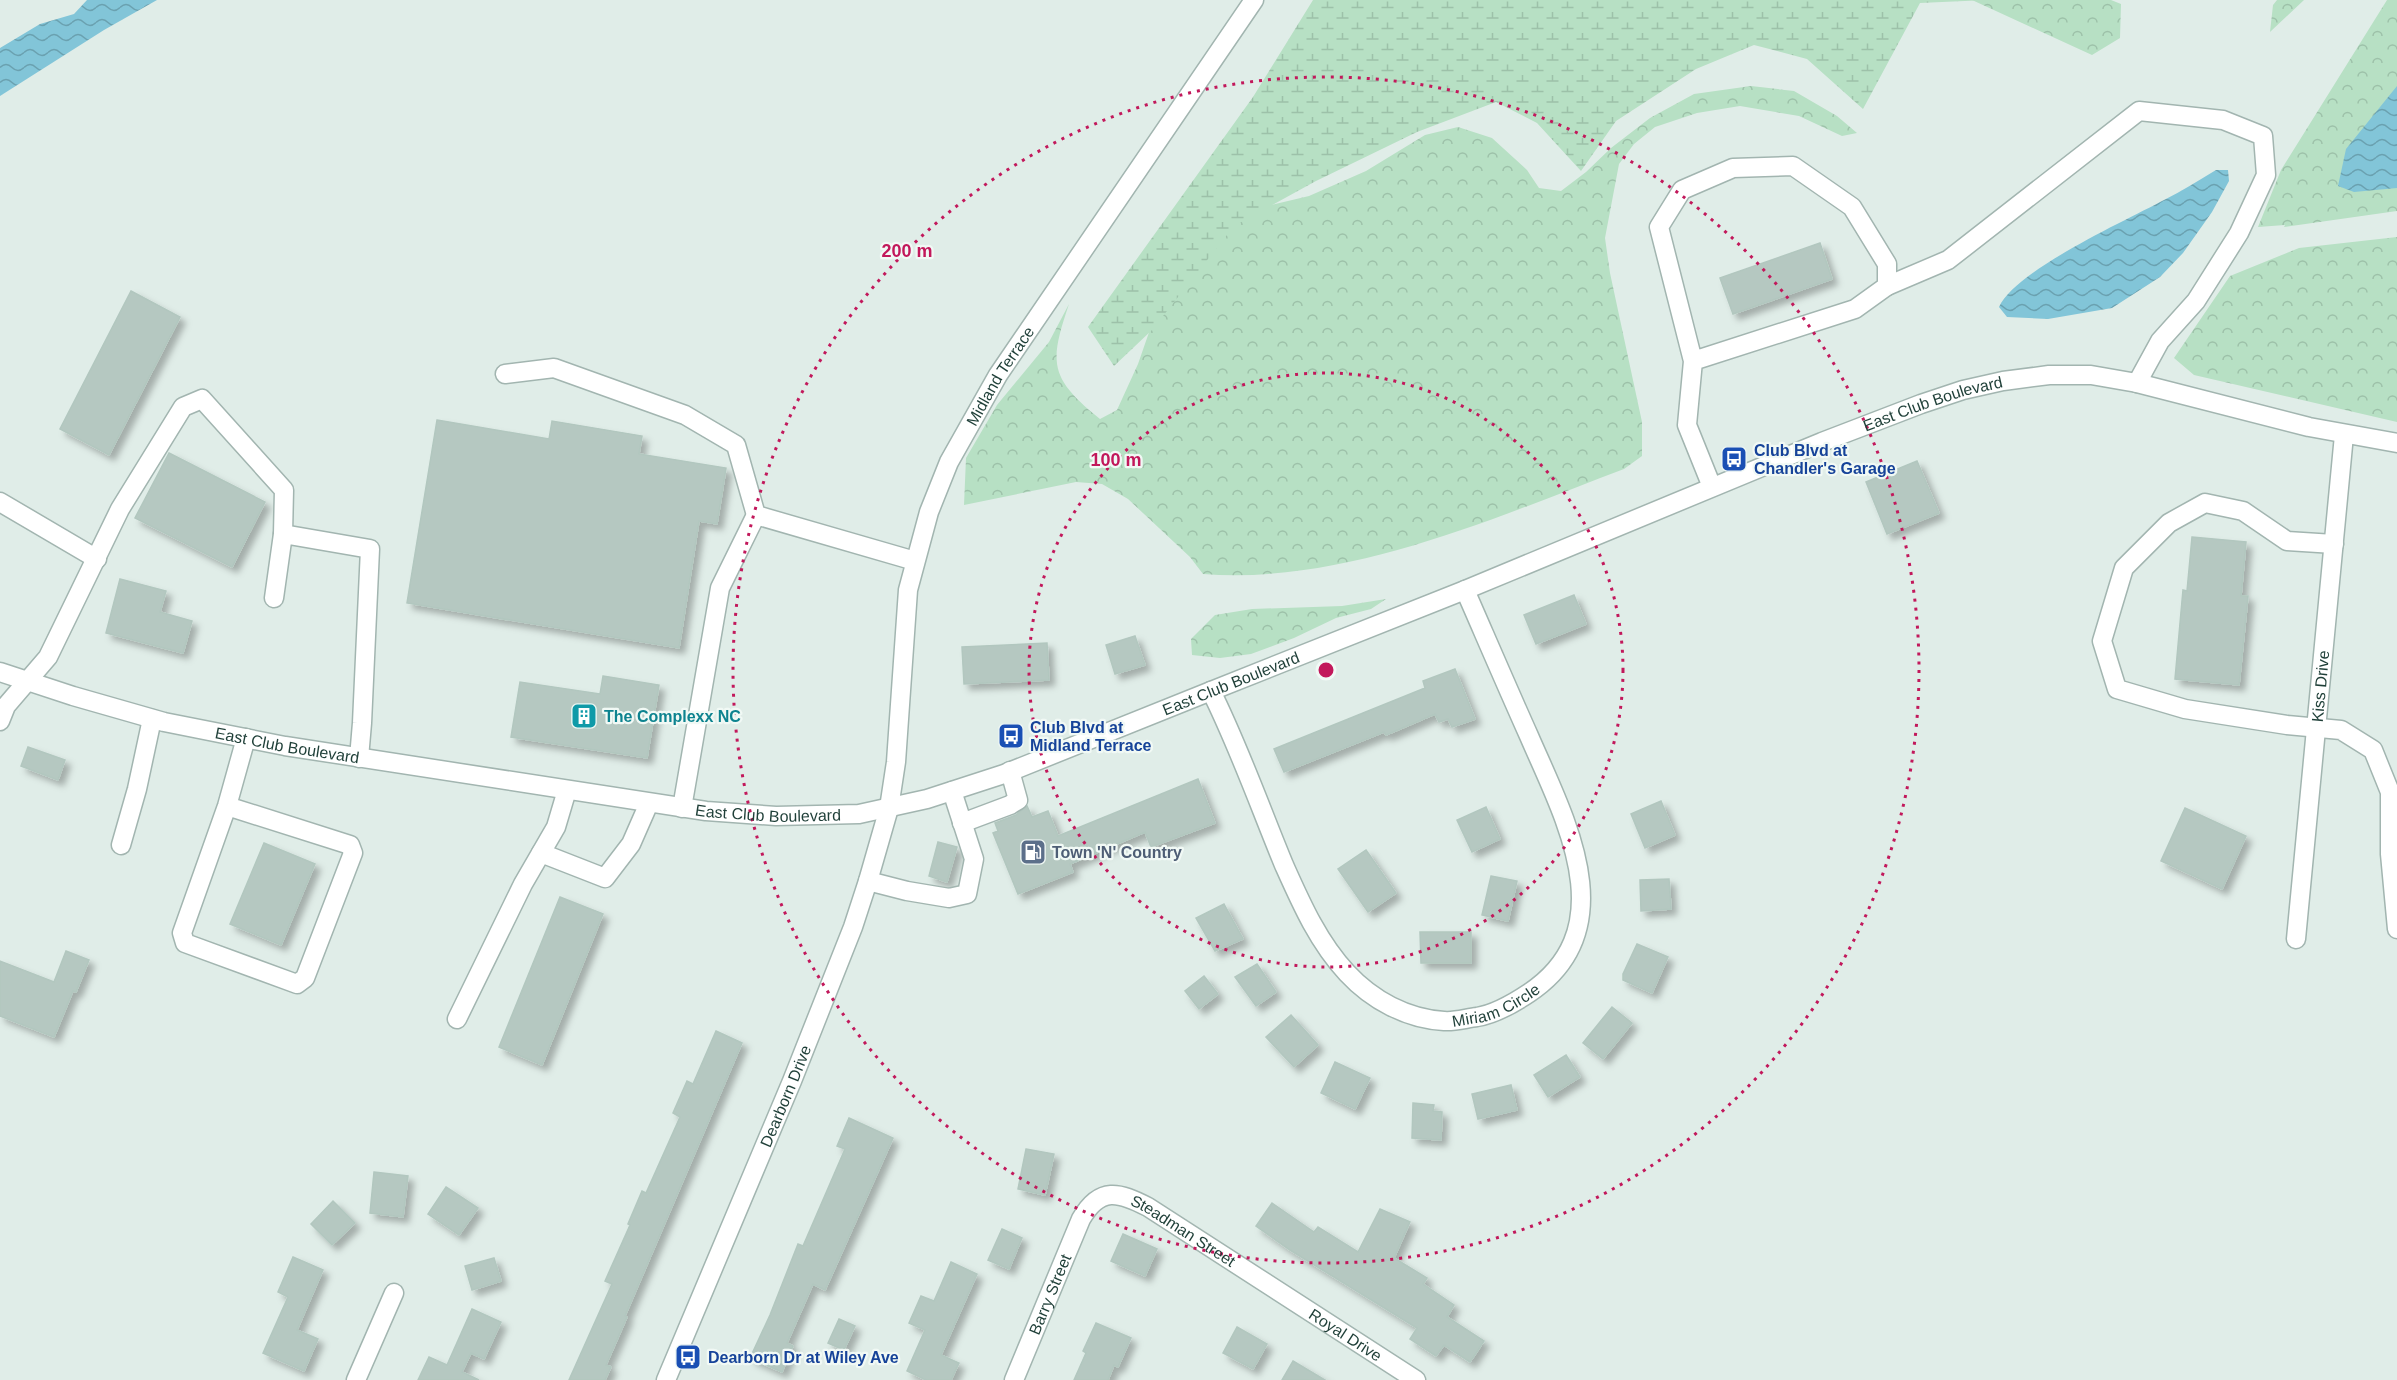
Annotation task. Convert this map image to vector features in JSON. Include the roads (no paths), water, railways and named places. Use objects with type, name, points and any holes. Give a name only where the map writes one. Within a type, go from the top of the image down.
[{"type":"street","name":"Midland Terrace","points":[[889,808],[896,762],[908,590],[929,512],[949,462],[998,375],[1254,0]]},
{"type":"street","points":[[1693,361],[1855,309],[1887,286],[1948,260],[2139,111],[2223,120],[2263,136],[2266,176],[2239,233],[2196,301],[2160,341],[2137,383]]},
{"type":"street","points":[[1712,487],[1687,425],[1693,361],[1659,227],[1683,190],[1733,168],[1793,166],[1852,207],[1887,264],[1887,286]]},
{"type":"street","points":[[505,374],[554,368],[685,415],[736,445],[756,515],[720,588],[682,808]]},
{"type":"street","name":"East Club Boulevard","points":[[0,672],[25,682],[152,718],[246,738],[359,758],[682,808],[776,816],[859,814],[927,799],[1010,771],[1465,590],[1833,438],[1964,390],[2003,381],[2049,375],[2091,375],[2137,383],[2344,435],[2397,443]]},
{"type":"street","points":[[0,721],[6,706],[48,657],[120,509],[183,407],[202,399],[284,490],[283,534],[274,598]]},
{"type":"street","name":"Kiss Drive","points":[[2296,939],[2318,728],[2344,435]]},
{"type":"street","points":[[0,502],[97,559]]},
{"type":"street","points":[[2334,544],[2287,541],[2243,512],[2205,503],[2169,523],[2124,568],[2102,641],[2117,689],[2185,709],[2341,730],[2373,750],[2390,792],[2390,854],[2397,929]]},
{"type":"street","points":[[756,515],[915,561]]},
{"type":"street","points":[[283,534],[370,549],[363,723],[359,758]]},
{"type":"street","name":"Miriam Circle","points":[[1211,691],[1303,907],[1327,950],[1368,992],[1389,1006],[1416,1017],[1446,1022],[1485,1016],[1514,1003],[1543,984],[1564,960],[1575,938],[1581,907],[1581,874],[1568,825],[1465,590]]},
{"type":"street","points":[[121,845],[137,789],[152,718]]},
{"type":"street","points":[[227,806],[350,845],[353,853],[305,978],[297,984],[185,943],[182,933],[227,806],[246,738]]},
{"type":"street","points":[[962,823],[1018,800],[1010,771]]},
{"type":"street","points":[[457,1019],[523,884],[556,827],[567,790]]},
{"type":"street","points":[[868,881],[949,898],[967,894],[974,859],[952,791]]},
{"type":"street","points":[[541,853],[605,878],[631,844],[649,803]]},
{"type":"street","name":"Dearborn Drive","points":[[666,1380],[854,927],[889,808]]},
{"type":"street","name":"Steadman Street","points":[[1088,1208],[1097,1198],[1109,1194],[1126,1196],[1148,1207],[1274,1289]]},
{"type":"street","name":"Barry Street","points":[[1014,1380],[1088,1208]]},
{"type":"street","name":"Royal Drive","points":[[1274,1289],[1416,1380]]},
{"type":"street","points":[[356,1380],[394,1293]]},
{"type":"water","points":[[87,0],[157,0],[104,30],[0,96],[0,48],[40,24],[74,14]]},
{"type":"water","points":[[2397,86],[2397,188],[2354,192],[2338,186],[2346,149]]},
{"type":"water","points":[[2216,170],[2228,170],[2229,181],[2212,212],[2183,253],[2160,277],[2112,308],[2048,319],[2007,317],[1999,307],[2009,293],[2048,262]]},
{"type":"place","name":"Club Blvd at Chandler's Garage","points":[[1734,459]]},
{"type":"place","name":"The Complexx NC","points":[[584,716]]},
{"type":"place","name":"Club Blvd at Midland Terrace","points":[[1011,736]]},
{"type":"place","name":"Town 'N' Country","points":[[1033,852]]},
{"type":"place","name":"Dearborn Dr at Wiley Ave","points":[[688,1357]]}]
